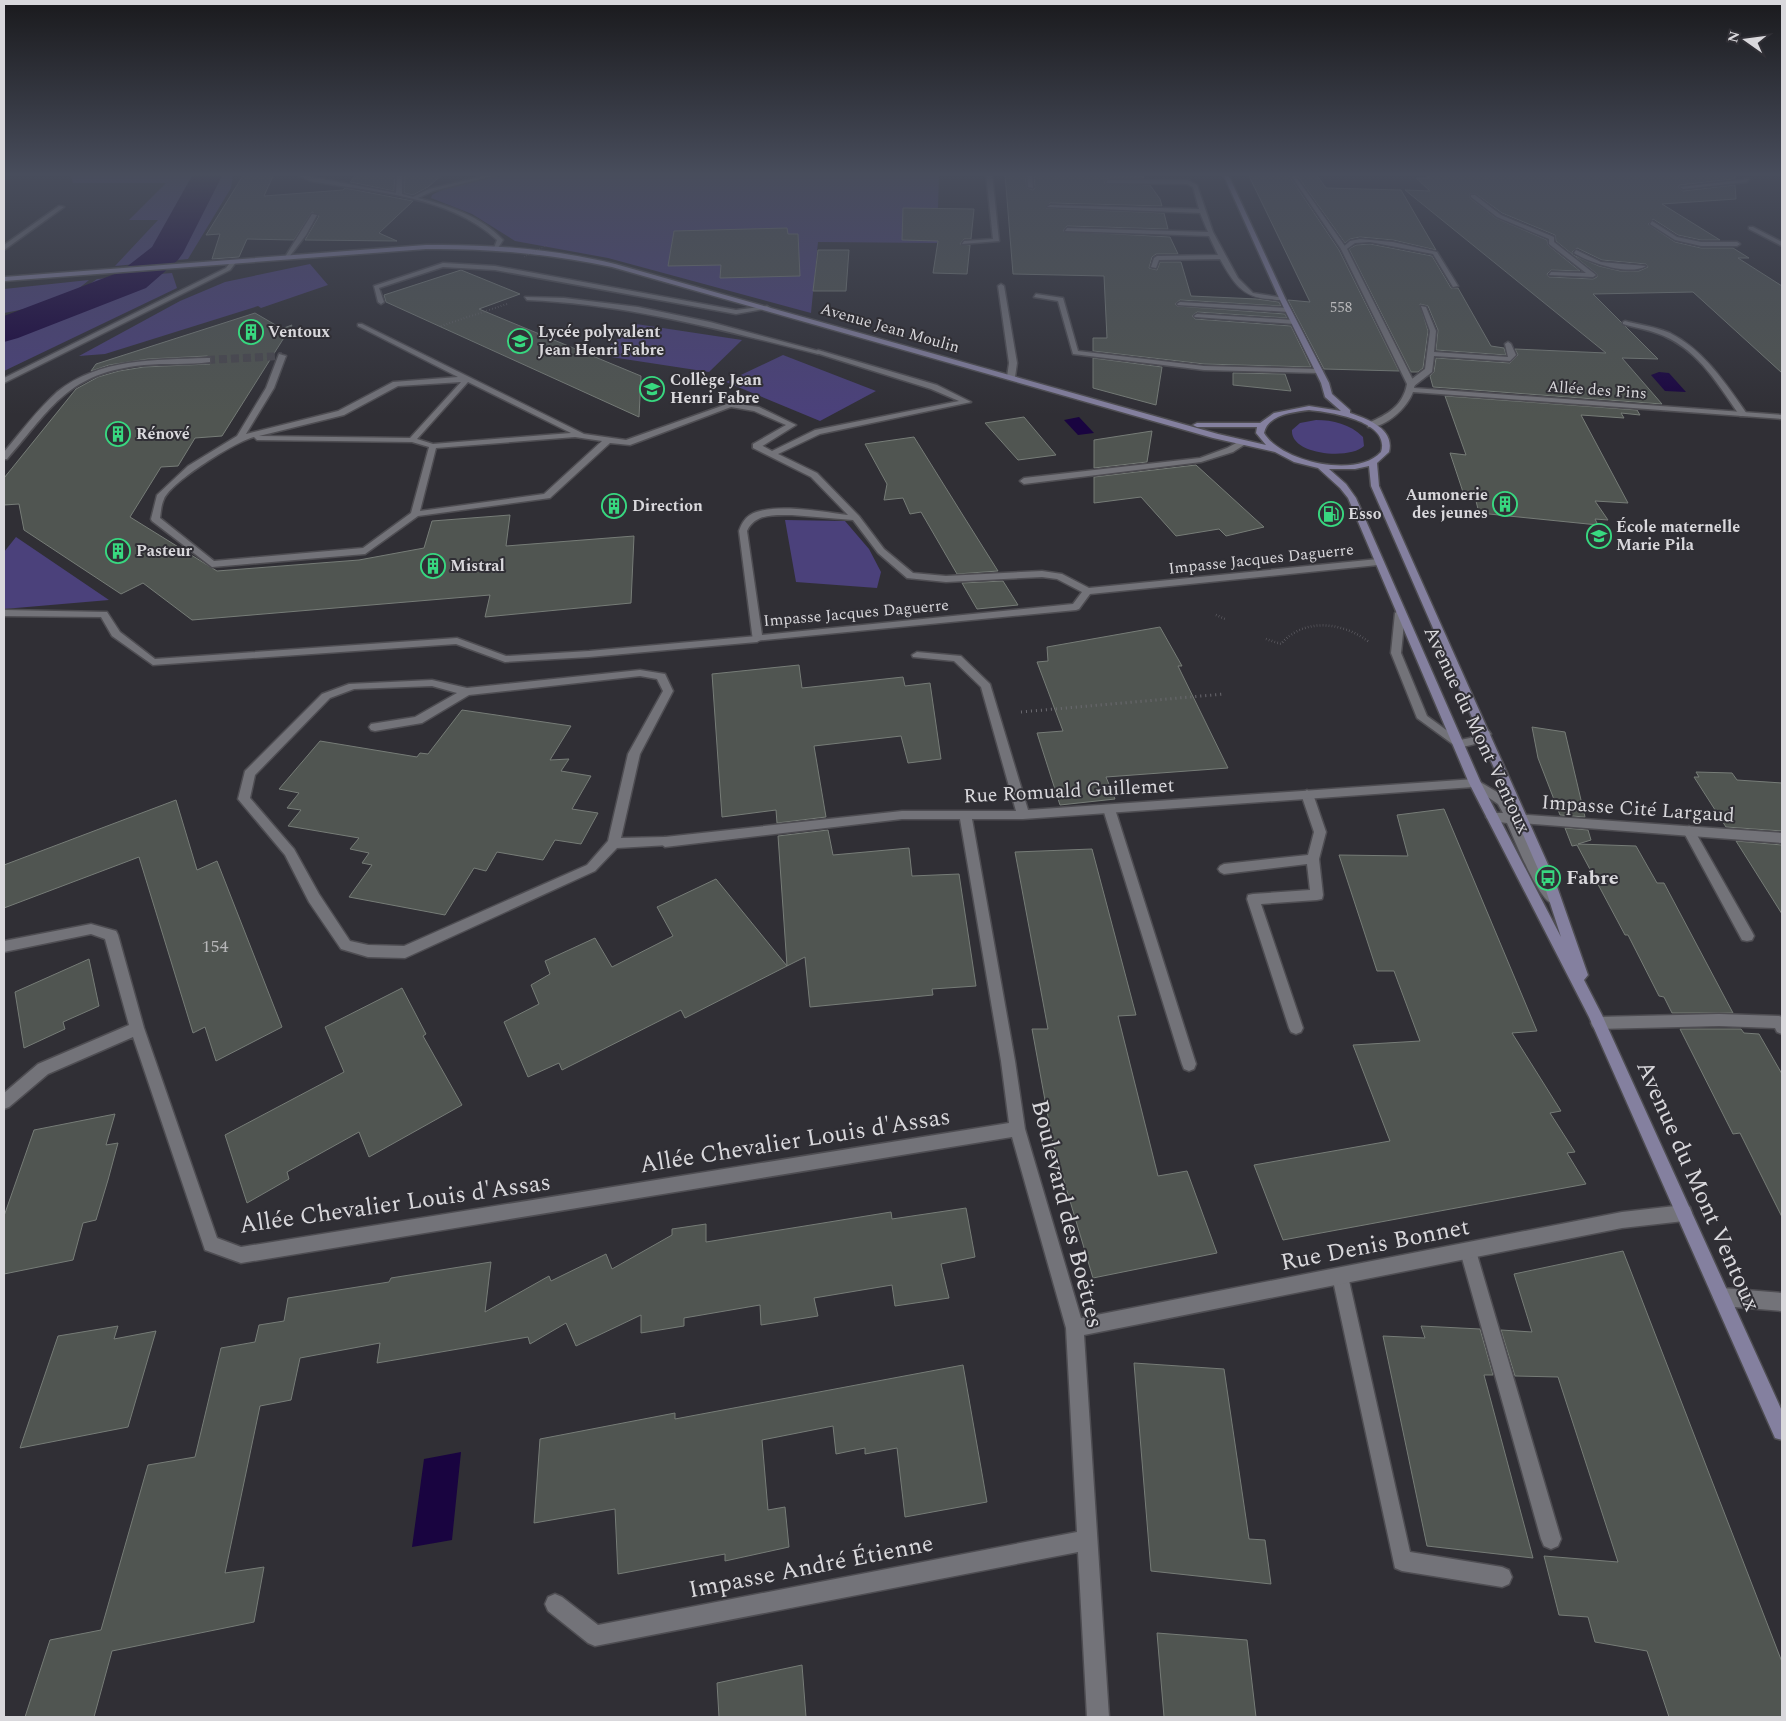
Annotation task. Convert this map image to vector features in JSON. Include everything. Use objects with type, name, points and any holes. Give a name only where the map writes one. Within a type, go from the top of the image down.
[{"type":"main road","name":"Avenue Jean Moulin","points":[[4,279],[313,254]]},
{"type":"main road","name":"Avenue Jean Moulin","points":[[556,254],[613,265],[1170,423]]},
{"type":"main road","points":[[1170,423],[1276,450],[1288,456],[1320,465],[1358,466],[1373,462],[1382,456],[1386,449],[1386,441],[1371,425],[1351,415],[1328,395],[1319,371],[1262,254]]},
{"type":"main road","points":[[1309,408],[1318,404],[1328,395]]},
{"type":"main road","points":[[1170,423],[1219,427],[1262,425],[1274,414],[1309,408],[1351,415]]},
{"type":"main road","points":[[1262,425],[1262,433],[1267,442],[1276,450]]},
{"type":"main road","name":"Avenue du Mont Ventoux","points":[[1373,462],[1375,486],[1485,734],[1517,819],[1556,902],[1597,1019]]},
{"type":"main road","name":"Avenue du Mont Ventoux","points":[[1320,465],[1343,486],[1352,498],[1458,744],[1492,817],[1597,1019],[1782,1431]]},
{"type":"street","points":[[1222,254],[1239,285],[1252,295],[1282,298]]},
{"type":"street","points":[[1347,254],[1411,387]]},
{"type":"street","points":[[1435,254],[1455,286]]},
{"type":"street","points":[[1551,274],[1593,275],[1566,254]]},
{"type":"street","points":[[1579,254],[1587,260],[1610,267],[1643,266]]},
{"type":"street","points":[[1154,267],[1157,258],[1224,257]]},
{"type":"street","points":[[4,381],[228,269],[234,261]]},
{"type":"street","points":[[381,302],[376,287],[443,266],[495,268],[736,312],[767,308]]},
{"type":"street","points":[[1001,286],[1013,363],[1011,377]]},
{"type":"street","points":[[1036,296],[1061,299],[1075,353],[1204,368],[1319,371]]},
{"type":"street","points":[[527,298],[560,298],[663,314],[709,324],[818,352],[934,387],[967,402],[818,432],[772,454]]},
{"type":"street","points":[[1180,304],[1288,310]]},
{"type":"street","points":[[1371,425],[1392,415],[1406,403],[1411,387],[1428,370],[1433,331],[1423,307]]},
{"type":"street","points":[[1197,316],[1294,322]]},
{"type":"street","points":[[1625,323],[1665,334],[1683,343],[1705,364],[1744,414]]},
{"type":"street","points":[[360,324],[467,380],[585,436]]},
{"type":"street","points":[[1430,354],[1510,359],[1512,356],[1508,344]]},
{"type":"street","points":[[240,438],[270,388],[282,356]]},
{"type":"street","points":[[4,457],[60,394],[90,373],[128,365],[207,360]]},
{"type":"street","points":[[467,380],[396,384],[341,413],[240,438],[191,468],[160,498],[155,520],[212,564],[365,551],[415,514],[547,496],[608,440]]},
{"type":"street","points":[[412,440],[467,380]]},
{"type":"street","name":"Allée des Pins","points":[[1411,387],[1782,417]]},
{"type":"street","name":"Impasse Jacques Daguerre","points":[[608,440],[627,443],[730,406],[756,409],[792,425],[756,446],[814,475],[856,518],[881,551],[910,576],[946,579],[1042,574],[1059,576],[1087,591],[1378,562]]},
{"type":"street","points":[[240,438],[412,440],[433,446],[575,435],[608,440]]},
{"type":"street","points":[[1024,481],[1201,460],[1230,450],[1243,442]]},
{"type":"street","points":[[415,514],[433,446]]},
{"type":"street","name":"Impasse Jacques Daguerre","points":[[856,518],[789,513],[759,515],[747,522],[743,531],[757,639],[1076,607],[1087,591]]},
{"type":"street","points":[[4,613],[104,614],[116,634],[153,662],[457,641],[505,659],[589,654],[757,639]]},
{"type":"street","points":[[1400,613],[1396,653],[1422,718],[1458,744],[1473,741],[1485,734]]},
{"type":"street","points":[[917,655],[957,658],[986,686],[1022,815]]},
{"type":"street","points":[[640,673],[661,676],[668,691],[634,754],[614,843],[590,868],[405,952],[368,950],[346,945],[314,898],[290,852],[244,799],[249,774],[326,696],[354,686],[432,682],[467,692],[640,673]]},
{"type":"street","points":[[375,727],[418,720],[467,692]]},
{"type":"street","points":[[1476,783],[1503,800],[1517,819]]},
{"type":"street","name":"Rue Romuald Guillemet","points":[[614,843],[665,842],[902,814],[1022,815],[1476,783]]},
{"type":"street","points":[[1296,1028],[1253,899],[1317,895],[1313,859],[1320,832],[1307,794]]},
{"type":"street","points":[[1109,809],[1189,1064]]},
{"type":"street","name":"Boulevard des Boëttes","points":[[965,816],[1008,1060],[1017,1129],[1075,1328],[1098,1717]]},
{"type":"street","name":"Impasse Cité Largaud","points":[[1492,817],[1782,838]]},
{"type":"street","points":[[1689,832],[1747,936]]},
{"type":"street","points":[[1224,869],[1313,859]]},
{"type":"street","name":"Allée Chevalier Louis d'Assas","points":[[4,947],[92,930],[111,935],[137,1028],[211,1244],[241,1255],[1017,1129]]},
{"type":"street","points":[[1597,1019],[1779,1022],[1782,1028]]},
{"type":"street","points":[[4,1102],[43,1069],[137,1028]]},
{"type":"street","name":"Rue Denis Bonnet","points":[[1075,1328],[1622,1220],[1684,1213]]},
{"type":"street","points":[[1468,1251],[1551,1539]]},
{"type":"street","points":[[1340,1276],[1402,1561],[1502,1577]]},
{"type":"street","points":[[1722,1297],[1782,1302]]},
{"type":"street","name":"Impasse André Étienne","points":[[555,1604],[595,1636],[1088,1540]]},
{"type":"path","points":[[524,257],[530,254]]},
{"type":"path","points":[[441,326],[527,298]]},
{"type":"path","points":[[1216,615],[1225,619]]},
{"type":"path","points":[[1266,639],[1280,644],[1299,629],[1321,626],[1352,631],[1364,637],[1376,648]]},
{"type":"path","points":[[993,714],[1224,694]]},
{"type":"shaded area","points":[[126,254],[191,254],[188,259],[115,266]]},
{"type":"shaded area","points":[[588,254],[817,254],[811,313],[608,258]]},
{"type":"shaded area","points":[[310,264],[328,285],[261,308],[258,306],[105,354],[79,356],[180,301],[225,282]]},
{"type":"shaded area","points":[[172,273],[177,288],[4,371],[4,324],[83,289],[97,279]]},
{"type":"shaded area","points":[[89,280],[71,293],[60,298],[38,306],[4,313],[4,289]]},
{"type":"shaded area","points":[[636,324],[742,340],[709,372],[598,355]]},
{"type":"shaded area","points":[[783,355],[876,391],[820,421],[726,382]]},
{"type":"shaded area","points":[[1659,372],[1669,373],[1686,392],[1665,391],[1651,375]]},
{"type":"shaded area","points":[[1079,417],[1094,433],[1078,435],[1064,420]]},
{"type":"shaded area","points":[[1316,420],[1335,422],[1353,429],[1363,437],[1364,446],[1347,453],[1335,454],[1310,450],[1300,445],[1294,438],[1292,430],[1300,423]]},
{"type":"shaded area","points":[[785,520],[845,521],[869,549],[881,572],[877,588],[796,582]]},
{"type":"shaded area","points":[[16,537],[109,600],[4,609],[4,552]]},
{"type":"shaded area","points":[[461,1452],[452,1540],[412,1547],[424,1459]]},
{"type":"building","points":[[213,254],[240,254],[239,257],[212,259]]},
{"type":"building","points":[[670,254],[799,254],[800,276],[720,278],[721,265],[668,266]]},
{"type":"building","points":[[817,254],[849,254],[846,291],[813,291]]},
{"type":"building","points":[[936,254],[969,254],[967,274],[933,273]]},
{"type":"building","points":[[1011,254],[1156,254],[1152,257],[1149,268],[1157,270],[1160,262],[1181,262],[1191,296],[1257,299],[1279,302],[1281,306],[1180,300],[1175,304],[1177,306],[1285,314],[1287,318],[1197,312],[1192,316],[1195,319],[1291,326],[1311,367],[1204,364],[1093,351],[1093,338],[1107,338],[1104,276],[1013,274]]},
{"type":"building","points":[[1287,254],[1341,254],[1399,371],[1324,369],[1288,300],[1310,302]]},
{"type":"building","points":[[1352,254],[1423,254],[1432,256],[1451,288],[1458,288],[1491,346],[1504,348],[1506,355],[1436,350],[1438,330],[1428,306],[1420,304],[1428,331],[1423,368],[1418,372],[1411,372]]},
{"type":"building","points":[[1484,254],[1559,254],[1580,271],[1551,270],[1547,274],[1549,277],[1593,279],[1597,277],[1597,274],[1573,255],[1599,266],[1620,271],[1639,271],[1648,267],[1646,264],[1602,260],[1590,254],[1743,254],[1749,258],[1738,258],[1782,286],[1782,373],[1693,292],[1593,294],[1658,359],[1622,358],[1662,404],[1433,387],[1430,376],[1434,372],[1436,358],[1510,363],[1518,355],[1515,349],[1606,353]]},
{"type":"building","points":[[461,270],[520,294],[479,309],[641,376],[639,417],[386,302],[384,295]]},
{"type":"building","points":[[255,313],[279,327],[273,332],[292,325],[222,436],[195,438],[178,466],[161,467],[130,517],[217,571],[359,560],[424,548],[432,521],[510,515],[506,546],[634,536],[631,603],[485,617],[490,595],[192,620],[143,583],[121,594],[24,530],[19,504],[4,505],[4,478],[76,389],[98,377],[119,371],[144,367],[210,364],[212,358],[207,356],[148,359],[109,365],[91,371],[96,364]]},
{"type":"building","points":[[1093,358],[1162,367],[1156,405],[1093,388]]},
{"type":"building","points":[[1233,373],[1285,374],[1291,391],[1233,385]]},
{"type":"building","points":[[1445,396],[1637,410],[1640,415],[1621,413],[1624,418],[1581,415],[1628,503],[1595,501],[1608,520],[1595,519],[1598,525],[1479,513],[1476,501],[1465,498],[1450,453],[1466,455]]},
{"type":"building","points":[[1024,417],[1056,455],[1018,460],[985,423]]},
{"type":"building","points":[[1152,431],[1147,462],[1094,468],[1094,440]]},
{"type":"building","points":[[914,437],[998,571],[957,574],[921,512],[910,514],[903,498],[884,500],[887,484],[865,444]]},
{"type":"building","points":[[1196,465],[1264,527],[1226,536],[1219,529],[1176,536],[1141,497],[1094,503],[1094,477]]},
{"type":"building","points":[[1003,581],[1018,605],[977,609],[962,583]]},
{"type":"building","points":[[1160,627],[1182,666],[1178,666],[1228,768],[1106,777],[1115,799],[1060,805],[1037,733],[1063,731],[1037,662],[1048,661],[1047,647]]},
{"type":"building","points":[[799,665],[802,688],[903,677],[905,686],[930,683],[941,759],[908,763],[901,736],[814,746],[826,817],[777,823],[776,810],[722,817],[712,674]]},
{"type":"building","points":[[462,710],[571,726],[550,760],[569,759],[561,771],[591,776],[572,809],[598,813],[581,844],[555,840],[543,860],[497,852],[486,871],[474,868],[445,915],[349,897],[372,865],[362,863],[369,853],[350,849],[359,838],[288,826],[301,810],[287,808],[299,793],[279,789],[320,741],[417,757],[420,753],[428,754]]},
{"type":"building","points":[[1532,727],[1565,732],[1585,817],[1560,815],[1538,758]]},
{"type":"building","points":[[1696,772],[1732,773],[1737,780],[1782,783],[1782,831],[1726,827],[1694,777],[1699,777]]},
{"type":"building","points":[[176,800],[197,870],[217,861],[282,1027],[216,1061],[205,1027],[193,1033],[139,857],[4,908],[4,865]]},
{"type":"building","points":[[1444,809],[1537,1031],[1512,1033],[1561,1111],[1550,1113],[1575,1152],[1567,1153],[1586,1184],[1283,1240],[1254,1165],[1390,1141],[1353,1045],[1420,1041],[1394,971],[1377,971],[1339,855],[1408,856],[1397,815]]},
{"type":"building","points":[[1565,828],[1588,830],[1591,840],[1578,844],[1636,846],[1657,883],[1664,883],[1733,1013],[1672,1013],[1664,997],[1659,996],[1628,935],[1625,935],[1577,845],[1572,846]]},
{"type":"building","points":[[828,830],[833,855],[909,848],[912,876],[959,874],[976,986],[932,989],[933,995],[810,1007],[805,957],[787,966],[778,836]]},
{"type":"building","points":[[1736,841],[1782,845],[1782,914]]},
{"type":"building","points":[[1092,849],[1136,1015],[1118,1016],[1158,1176],[1187,1171],[1217,1253],[1093,1278],[1053,1144],[1032,1029],[1048,1029],[1015,852]]},
{"type":"building","points":[[716,879],[787,966],[685,1018],[681,1010],[562,1070],[559,1063],[528,1077],[504,1022],[539,1004],[531,985],[550,974],[545,961],[595,938],[612,967],[673,936],[657,907]]},
{"type":"building","points":[[89,959],[99,1006],[63,1022],[65,1029],[24,1048],[15,992]]},
{"type":"building","points":[[402,988],[426,1034],[423,1036],[462,1105],[369,1157],[359,1132],[287,1172],[289,1179],[247,1203],[225,1135],[344,1072],[325,1027]]},
{"type":"building","points":[[1680,1029],[1741,1029],[1744,1033],[1759,1034],[1782,1074],[1782,1217],[1740,1133],[1733,1134]]},
{"type":"building","points":[[115,1114],[106,1145],[118,1143],[108,1180],[96,1220],[83,1223],[73,1260],[4,1274],[4,1216],[34,1130]]},
{"type":"building","points":[[966,1208],[975,1257],[941,1264],[949,1298],[895,1306],[892,1285],[814,1298],[818,1316],[761,1325],[760,1305],[684,1318],[684,1326],[641,1333],[641,1315],[576,1346],[566,1323],[530,1344],[528,1337],[377,1363],[380,1343],[300,1358],[291,1400],[260,1406],[225,1573],[264,1567],[254,1622],[112,1651],[94,1717],[25,1717],[50,1640],[101,1630],[148,1465],[195,1457],[221,1348],[255,1342],[259,1325],[284,1321],[288,1298],[389,1282],[391,1278],[491,1262],[485,1312],[549,1276],[551,1281],[606,1254],[612,1269],[672,1235],[672,1229],[706,1224],[706,1242],[891,1212],[892,1219]]},
{"type":"building","points":[[1623,1251],[1782,1662],[1782,1717],[1669,1717],[1647,1651],[1595,1642],[1588,1617],[1559,1615],[1544,1556],[1618,1562],[1558,1377],[1515,1376],[1501,1330],[1532,1332],[1514,1274]]},
{"type":"building","points":[[118,1326],[114,1339],[156,1331],[128,1427],[20,1448],[58,1336]]},
{"type":"building","points":[[1421,1326],[1480,1329],[1493,1375],[1484,1375],[1533,1558],[1427,1546],[1383,1336],[1425,1338]]},
{"type":"building","points":[[1134,1363],[1224,1369],[1249,1539],[1265,1540],[1271,1584],[1151,1571]]},
{"type":"building","points":[[963,1365],[987,1502],[905,1517],[897,1448],[865,1454],[865,1448],[836,1454],[833,1426],[762,1440],[768,1510],[785,1507],[789,1547],[725,1561],[725,1554],[618,1574],[615,1509],[534,1523],[540,1439],[675,1413],[675,1419]]},
{"type":"building","points":[[1157,1633],[1247,1640],[1256,1717],[1164,1717]]},
{"type":"building","points":[[802,1665],[806,1717],[719,1717],[717,1683]]},
{"type":"waterway","points":[[4,330],[133,280],[164,254]]},
{"type":"tunnel","points":[[207,360],[282,356]]},
{"type":"place","name":"Ventoux","points":[[251,332]]},
{"type":"place","name":"Lycée polyvalent Jean Henri Fabre","points":[[520,341]]},
{"type":"place","name":"Collège Jean Henri Fabre","points":[[652,389]]},
{"type":"place","name":"Rénové","points":[[118,434]]},
{"type":"place","name":"Aumonerie des jeunes","points":[[1505,504]]},
{"type":"place","name":"Direction","points":[[614,506]]},
{"type":"place","name":"Esso","points":[[1331,514]]},
{"type":"place","name":"École maternelle Marie Pila","points":[[1599,536]]},
{"type":"place","name":"Pasteur","points":[[118,551]]},
{"type":"place","name":"Mistral","points":[[433,566]]},
{"type":"place","name":"Fabre","points":[[1548,878]]}]
